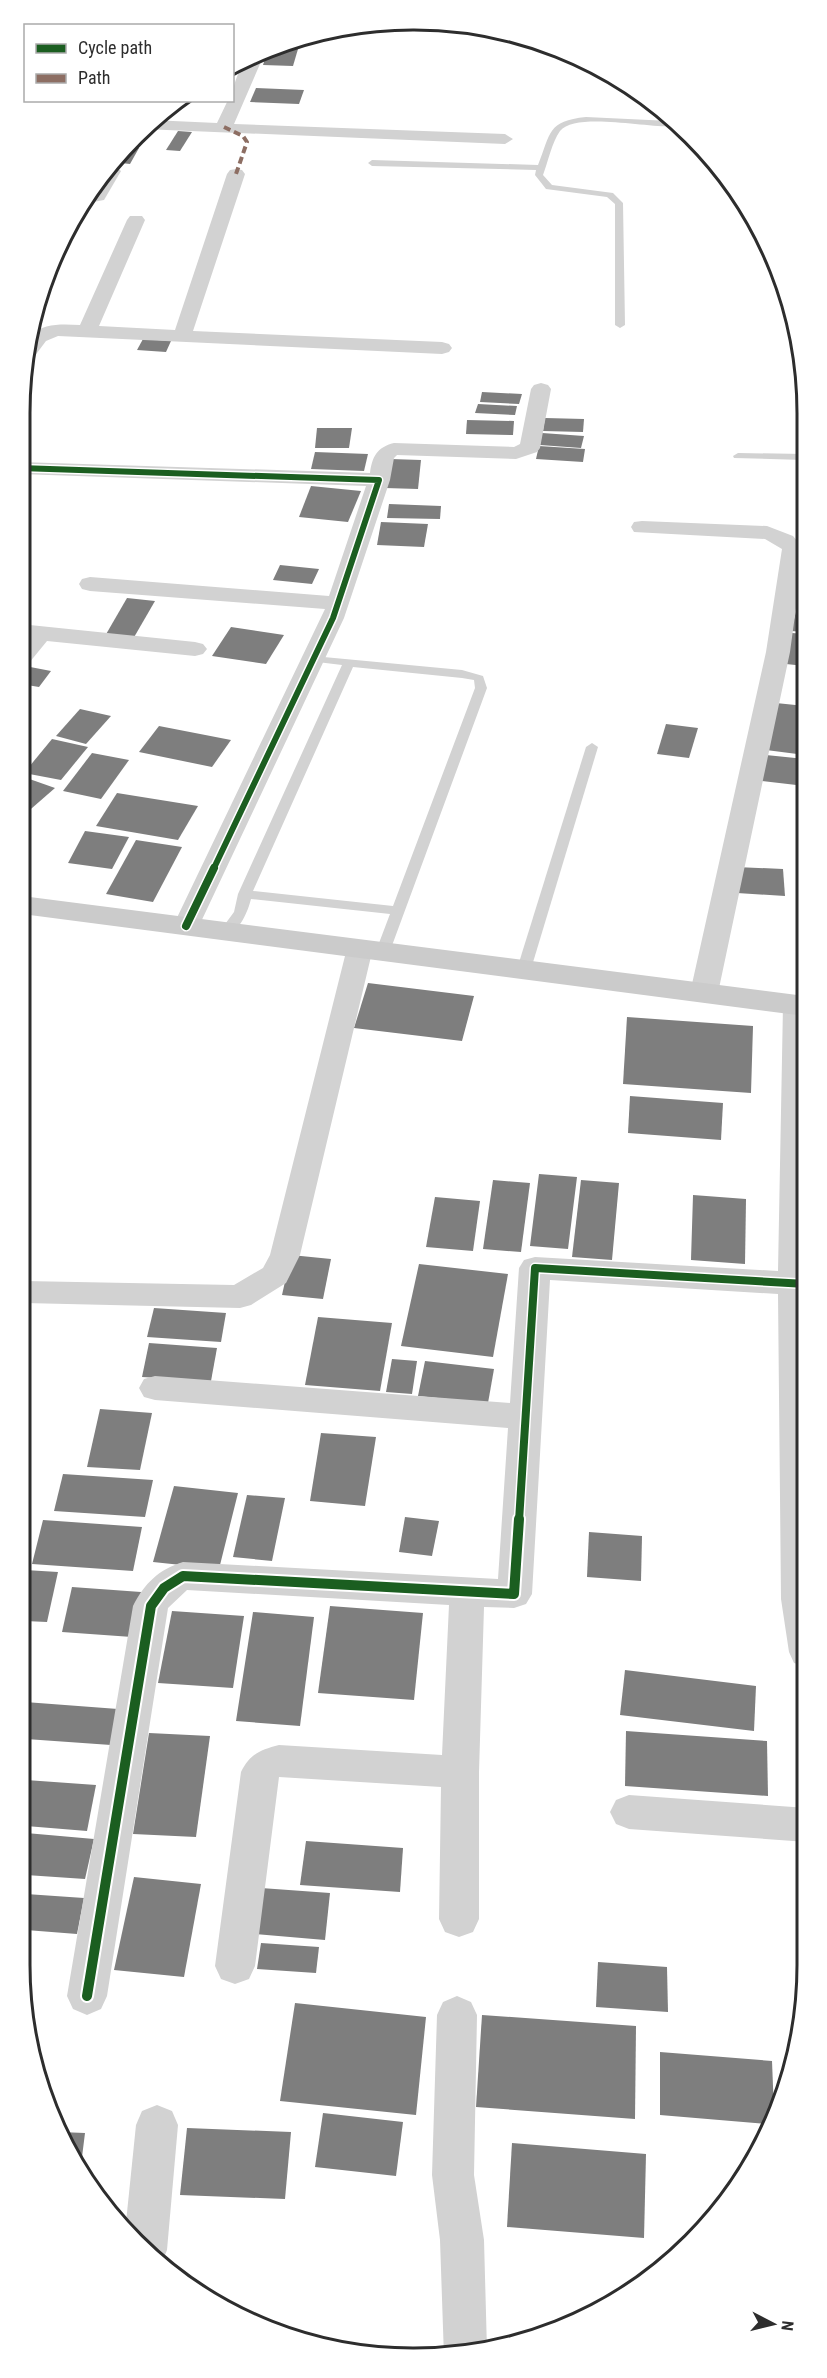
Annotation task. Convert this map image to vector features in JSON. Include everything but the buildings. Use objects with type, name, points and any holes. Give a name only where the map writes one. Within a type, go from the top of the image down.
[{"type":"street","points":[[224,127],[251,67]]},
{"type":"street","points":[[161,125],[224,127],[295,133],[505,140]]},
{"type":"street","points":[[182,336],[236,174]]},
{"type":"street","points":[[87,331],[136,220]]},
{"type":"street","points":[[37,337],[46,332],[87,331],[442,348]]},
{"type":"street","points":[[186,926],[333,618],[336,603],[379,480],[384,455],[387,451],[394,449],[516,453],[530,448],[541,389]]},
{"type":"street","points":[[30,468],[379,480]]},
{"type":"street","points":[[642,526],[767,533],[782,538],[791,544],[793,549],[778,652],[704,993]]},
{"type":"street","points":[[90,584],[336,603]]},
{"type":"street","points":[[31,632],[195,649]]},
{"type":"street","points":[[30,906],[797,1005]]},
{"type":"street","points":[[30,1292],[240,1297],[275,1275],[285,1254],[371,950]]},
{"type":"street","points":[[87,1996],[151,1606],[158,1593],[170,1581],[183,1576],[514,1594],[535,1268],[797,1284]]},
{"type":"street","points":[[155,1388],[526,1417]]},
{"type":"street","points":[[459,1919],[460,1772],[467,1592]]},
{"type":"street","points":[[235,1966],[260,1772],[268,1764],[279,1761],[460,1772]]},
{"type":"street","points":[[629,1812],[797,1824]]},
{"type":"street","points":[[457,2015],[453,2175],[462,2240],[465,2345]]},
{"type":"street","points":[[146,2240],[157,2125]]},
{"type":"lane","points":[[620,325],[619,203],[610,195],[549,186],[539,175],[556,130],[567,121],[586,119],[664,123]]},
{"type":"lane","points":[[372,163],[542,168]]},
{"type":"lane","points":[[738,456],[797,458]]},
{"type":"lane","points":[[313,659],[462,674],[479,678],[481,688],[397,911],[371,950]]},
{"type":"lane","points":[[227,931],[241,912],[245,894],[349,662]]},
{"type":"lane","points":[[524,969],[592,747]]},
{"type":"lane","points":[[245,894],[397,911]]},
{"type":"marked path","points":[[224,127],[243,136],[247,142],[236,174]]},
{"type":"cycle path","points":[[30,468],[379,480],[333,618],[186,926]]},
{"type":"cycle path","points":[[87,1996],[151,1606],[164,1588],[183,1576],[514,1594],[535,1268],[797,1283]]}]
